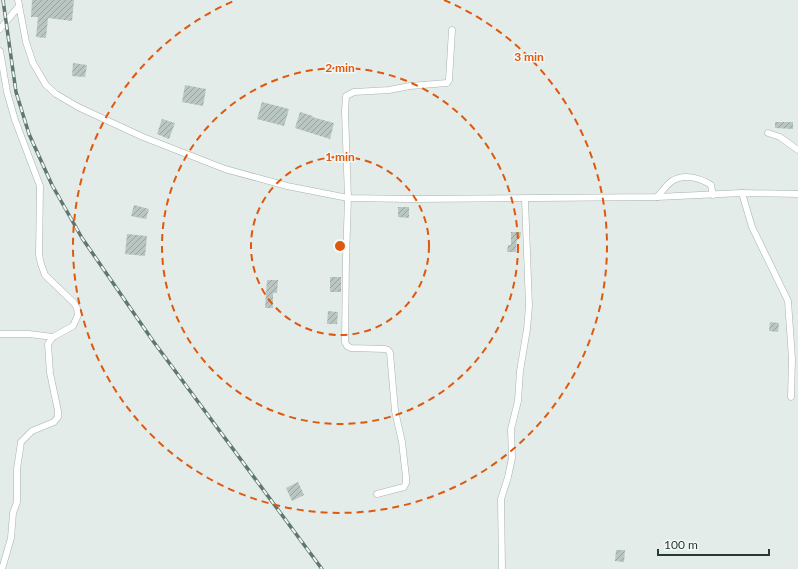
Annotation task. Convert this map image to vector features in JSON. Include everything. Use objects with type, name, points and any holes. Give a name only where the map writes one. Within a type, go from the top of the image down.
[{"type":"street","points":[[0,29],[19,3]]},
{"type":"street","points":[[19,3],[26,42],[33,63],[46,85],[56,94],[78,107],[143,137],[225,169],[286,186],[348,198],[525,199],[657,197],[713,194],[798,194]]},
{"type":"street","points":[[376,494],[404,487],[406,477],[402,442],[395,411],[390,353],[385,349],[351,348],[346,346],[345,342],[345,266],[348,198],[345,112],[346,96],[354,92],[389,90],[410,86],[447,83],[449,80],[452,30]]},
{"type":"street","points":[[0,51],[7,92],[15,120],[40,186],[39,250],[41,264],[48,279],[74,302],[78,311],[77,319],[73,326],[52,337],[48,344],[50,373],[58,417],[54,422],[32,431],[21,442],[17,469],[16,504],[13,513],[11,538],[2,569]]},
{"type":"street","points":[[768,133],[780,137],[798,150]]},
{"type":"street","points":[[657,197],[672,180],[680,177],[689,177],[705,181],[711,185],[713,194]]},
{"type":"street","points":[[742,194],[752,228],[788,301],[792,359],[791,397]]},
{"type":"street","points":[[502,569],[501,499],[512,458],[511,429],[518,401],[520,371],[529,306],[525,199]]},
{"type":"street","points":[[0,334],[29,334],[52,337]]},
{"type":"building","points":[[32,0],[74,0],[72,21],[48,18],[46,38],[36,37],[38,17],[31,17]]},
{"type":"building","points":[[73,63],[87,65],[85,77],[72,76]]},
{"type":"building","points":[[185,85],[206,89],[203,106],[182,102]]},
{"type":"building","points":[[262,102],[289,109],[284,126],[257,119]]},
{"type":"building","points":[[300,112],[334,123],[330,139],[295,128]]},
{"type":"building","points":[[162,119],[175,123],[169,139],[157,134]]},
{"type":"building","points":[[775,122],[793,122],[793,129],[775,128]]},
{"type":"building","points":[[134,205],[149,209],[146,219],[131,216]]},
{"type":"building","points":[[398,207],[409,207],[409,218],[398,217]]},
{"type":"building","points":[[511,232],[521,232],[520,238],[517,238],[516,252],[507,252],[508,245],[511,245]]},
{"type":"building","points":[[127,234],[147,236],[145,256],[125,254]]},
{"type":"building","points":[[330,277],[341,277],[341,292],[330,292]]},
{"type":"building","points":[[267,280],[278,280],[277,293],[273,293],[273,308],[265,308]]},
{"type":"building","points":[[328,311],[338,312],[337,324],[327,324]]},
{"type":"building","points":[[770,322],[779,323],[778,332],[769,331]]},
{"type":"building","points":[[298,482],[304,495],[292,501],[286,488]]},
{"type":"building","points":[[616,550],[625,550],[624,562],[615,561]]},
{"type":"railway","points":[[3,0],[16,92],[29,134],[52,185],[82,238],[153,341],[322,569]]}]
